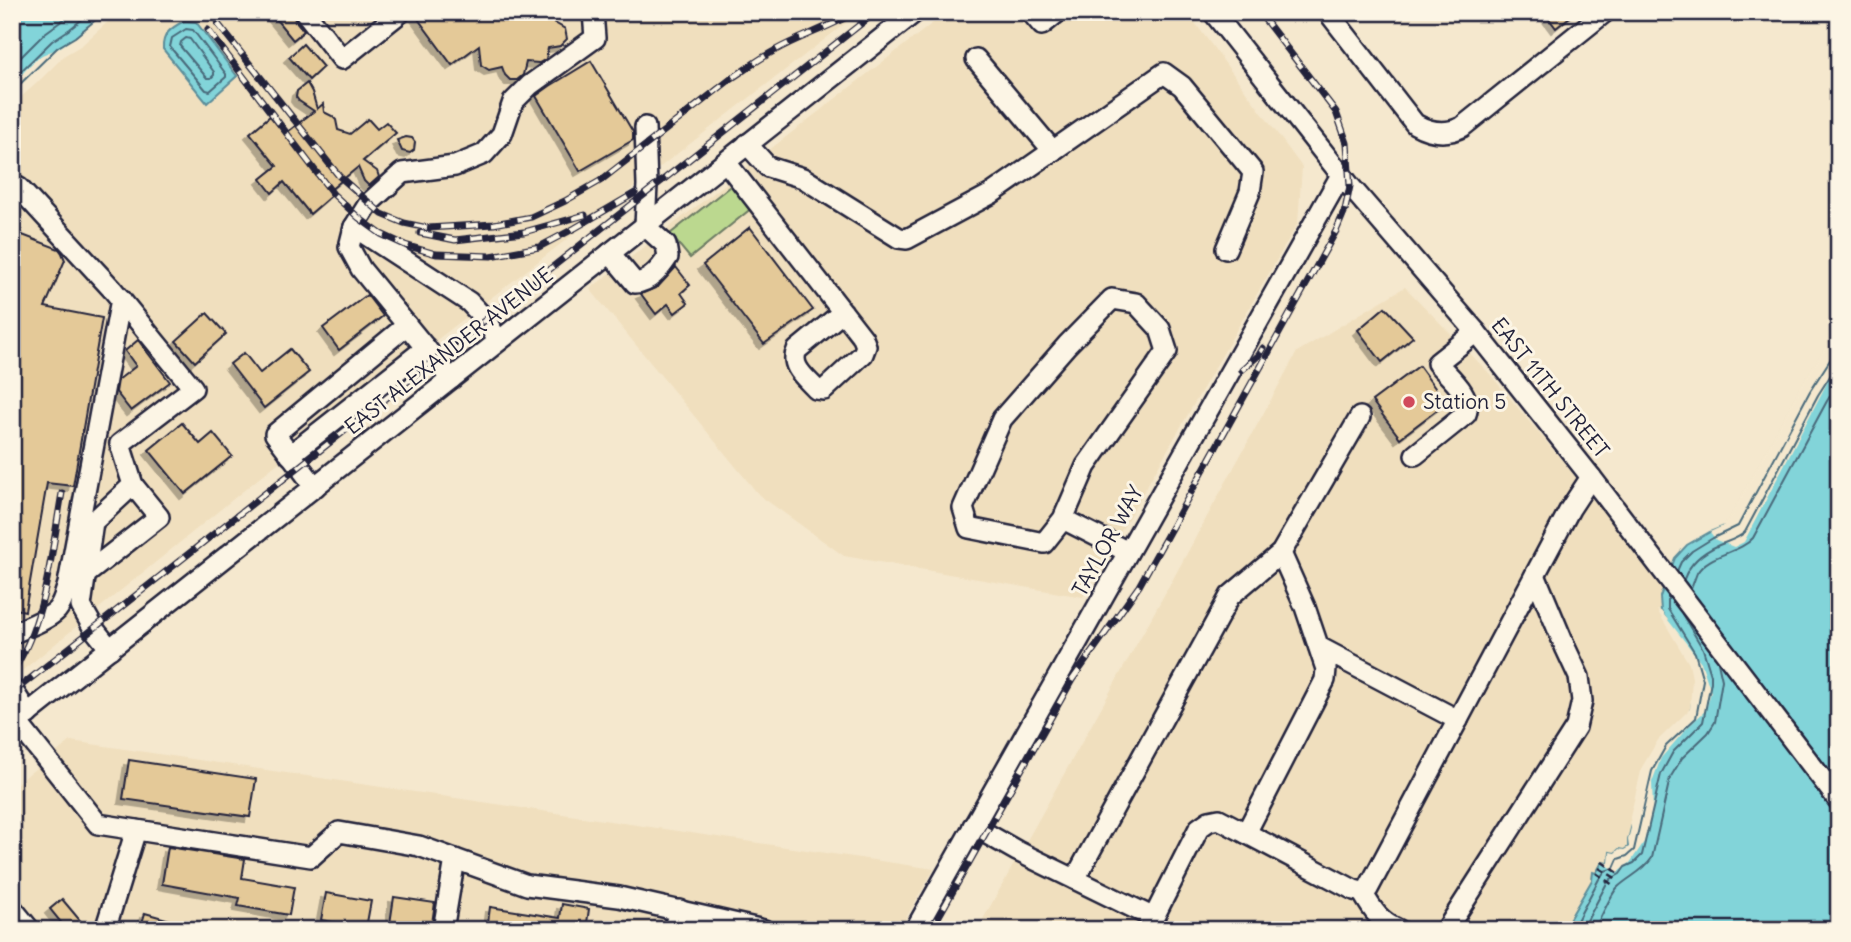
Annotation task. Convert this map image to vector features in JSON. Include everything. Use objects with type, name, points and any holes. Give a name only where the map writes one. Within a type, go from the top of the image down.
[{"type":"street","points":[[305,12],[342,59],[401,12]]},
{"type":"street","points":[[451,379],[360,269],[349,247],[354,227],[369,203],[402,173],[454,166],[484,154],[502,134],[513,102],[530,85],[595,38],[593,12]]},
{"type":"street","points":[[1031,12],[1042,25],[1058,12]]},
{"type":"street","name":"EAST 11TH STREET","points":[[1213,12],[1341,175],[1476,332],[1591,477],[1839,801]]},
{"type":"street","points":[[1334,14],[1416,124],[1431,131],[1448,132],[1462,127],[1605,12]]},
{"type":"street","name":"EAST ALEXANDER AVENUE","points":[[19,721],[726,162],[904,16]]},
{"type":"street","points":[[976,59],[1053,151]]},
{"type":"street","points":[[747,144],[768,167],[803,178],[899,239],[907,239],[991,194],[1164,73],[1182,86],[1253,172],[1250,192],[1226,250]]},
{"type":"street","points":[[610,253],[635,283],[644,282],[662,267],[668,257],[666,245],[645,226],[645,127]]},
{"type":"street","points":[[726,162],[843,312]]},
{"type":"street","name":"TAYLOR WAY","points":[[915,930],[1341,175]]},
{"type":"street","points":[[12,184],[19,188],[121,299],[193,388],[120,444],[134,485],[159,517],[85,575]]},
{"type":"street","points":[[354,227],[469,302],[486,320],[498,341]]},
{"type":"street","points":[[12,634],[57,610],[63,601],[121,299]]},
{"type":"street","points":[[1112,299],[1136,303],[1160,329],[1167,351],[1086,466],[1063,519],[1044,543],[969,528],[963,508],[1002,419],[1112,299]]},
{"type":"street","points":[[315,487],[275,434],[407,325]]},
{"type":"street","points":[[1415,455],[1469,409],[1466,397],[1437,363],[1476,332]]},
{"type":"street","points":[[290,455],[426,348]]},
{"type":"street","points":[[1075,879],[1230,596],[1280,553],[1360,417]]},
{"type":"street","points":[[973,826],[1075,879],[1146,922],[1155,915],[1199,828],[1209,821],[1219,819],[1354,890],[1362,892],[1368,889],[1570,509],[1591,477]]},
{"type":"street","points":[[110,649],[81,606],[85,575],[93,522],[134,485]]},
{"type":"street","points":[[1063,519],[1128,552]]},
{"type":"street","points":[[1246,833],[1325,680],[1326,669],[1305,607],[1280,553]]},
{"type":"street","points":[[1446,930],[1576,727],[1580,715],[1582,701],[1579,677],[1535,575]]},
{"type":"street","points":[[1319,647],[1458,720]]},
{"type":"street","points":[[12,690],[19,721],[98,824],[311,857],[340,832],[419,846],[527,885],[619,897],[764,930]]},
{"type":"street","points":[[105,930],[136,830]]},
{"type":"street","points":[[443,930],[455,859]]},
{"type":"street","points":[[1362,892],[1373,911],[1385,923],[1399,930]]},
{"type":"street","points":[[12,908],[30,930]]},
{"type":"street","points":[[673,930],[680,910]]},
{"type":"path","points":[[1602,862],[1620,874]]},
{"type":"path","points":[[1599,868],[1617,879]]},
{"type":"path","points":[[1596,873],[1613,885]]},
{"type":"shaded area","points":[[116,12],[860,12],[269,470],[12,679],[12,101],[63,52]]},
{"type":"shaded area","points":[[947,12],[1187,12],[1302,167],[1298,223],[1083,597],[844,556],[759,495],[590,289]]},
{"type":"shaded area","points":[[1405,287],[1489,373],[1594,499],[1663,589],[1660,597],[1689,656],[1696,679],[1690,715],[1646,769],[1628,847],[1609,864],[1602,862],[1596,873],[1593,872],[1592,880],[1563,930],[977,930],[1297,352]]},
{"type":"shaded area","points":[[71,741],[934,869],[899,930],[12,930],[12,787]]},
{"type":"green space","points":[[734,183],[753,207],[690,258],[670,234]]},
{"type":"water","points":[[12,12],[116,12],[63,52],[12,101]]},
{"type":"water","points":[[184,21],[196,22],[237,76],[207,103],[163,49],[168,32]]},
{"type":"water","points":[[1839,333],[1839,930],[1563,930],[1592,880],[1593,872],[1596,873],[1602,862],[1609,863],[1610,852],[1615,853],[1628,847],[1646,769],[1690,714],[1696,678],[1689,656],[1661,611],[1660,597],[1675,558],[1687,545],[1732,523]]},
{"type":"pier","points":[[102,12],[119,12],[82,45],[65,55],[12,105],[12,85],[31,64],[76,36]]},
{"type":"pier","points":[[1839,329],[1839,360],[1744,542],[1734,547],[1716,540],[1710,532],[1729,520],[1801,386]]},
{"type":"pier","points":[[1657,610],[1661,611],[1701,662],[1711,692],[1706,710],[1661,758],[1652,782],[1653,812],[1644,842],[1630,863],[1618,872],[1602,862],[1609,863],[1610,852],[1615,853],[1619,849],[1629,847],[1630,817],[1642,767],[1658,740],[1690,709],[1692,678],[1689,664]]},
{"type":"building","points":[[270,12],[292,12],[304,31],[293,40]]},
{"type":"building","points":[[413,12],[552,12],[553,22],[565,29],[567,39],[560,46],[548,48],[546,59],[539,63],[526,62],[523,75],[517,80],[510,80],[502,67],[489,70],[481,65],[479,45],[452,65]]},
{"type":"building","points":[[1544,12],[1576,12],[1556,28]]},
{"type":"building","points":[[303,44],[323,67],[309,80],[289,57]]},
{"type":"building","points":[[591,61],[633,132],[633,140],[580,171],[536,96]]},
{"type":"building","points":[[307,83],[317,109],[323,104],[324,112],[336,120],[338,130],[350,134],[368,119],[377,129],[386,122],[396,133],[363,161],[377,171],[379,177],[368,185],[358,167],[329,191],[332,195],[310,214],[284,182],[272,193],[261,179],[277,166],[250,133],[270,116],[285,134],[314,111],[296,97],[297,91]]},
{"type":"building","points":[[406,137],[415,142],[414,150],[410,153],[402,151],[397,140]]},
{"type":"building","points":[[750,227],[813,310],[764,344],[703,265]]},
{"type":"building","points":[[12,231],[59,249],[62,253],[65,260],[45,307],[102,318],[73,486],[47,483],[25,611],[12,608]]},
{"type":"building","points":[[676,267],[690,285],[681,293],[688,303],[675,313],[668,304],[656,314],[641,294],[658,287]]},
{"type":"building","points":[[367,295],[383,316],[339,350],[323,328]]},
{"type":"building","points":[[1385,307],[1413,337],[1382,362],[1358,330]]},
{"type":"building","points":[[207,313],[226,334],[195,362],[176,341]]},
{"type":"building","points":[[138,340],[170,382],[131,411],[116,392],[118,380],[136,366],[125,351]]},
{"type":"building","points":[[290,349],[309,372],[264,408],[230,364],[244,353],[260,373]]},
{"type":"building","name":"Station 5","points":[[1419,366],[1446,403],[1400,438],[1372,401]]},
{"type":"building","points":[[182,423],[200,444],[213,433],[232,456],[185,494],[149,450]]},
{"type":"building","points":[[129,760],[256,779],[250,817],[123,799]]},
{"type":"building","points":[[168,847],[245,859],[242,878],[294,887],[289,915],[238,906],[240,898],[162,884]]},
{"type":"building","points":[[326,893],[371,901],[366,928],[321,920]]},
{"type":"building","points":[[394,897],[435,903],[431,930],[389,930]]},
{"type":"building","points":[[62,899],[88,930],[67,930],[50,909]]},
{"type":"building","points":[[562,904],[589,909],[586,930],[487,930],[490,907],[560,918]]},
{"type":"building","points":[[145,913],[191,926],[190,930],[140,930]]},
{"type":"railway","points":[[218,24],[339,176],[382,214],[404,223],[428,228],[494,224],[531,217],[565,201],[600,181],[732,78],[758,61],[855,12]]},
{"type":"railway","points":[[12,693],[876,12]]},
{"type":"railway","points":[[931,930],[1072,680],[1139,586],[1336,231],[1345,210],[1350,186],[1347,143],[1336,112],[1259,12]]},
{"type":"railway","points":[[208,30],[333,194],[381,234],[405,245],[436,254],[491,256],[539,247],[635,193]]},
{"type":"railway","points":[[420,233],[455,240],[524,232],[585,215]]},
{"type":"railway","points":[[1242,370],[1263,348]]},
{"type":"railway","points":[[12,672],[23,653],[40,610],[62,493]]},
{"type":"place","name":"Station 5","points":[[1409,402]]}]
